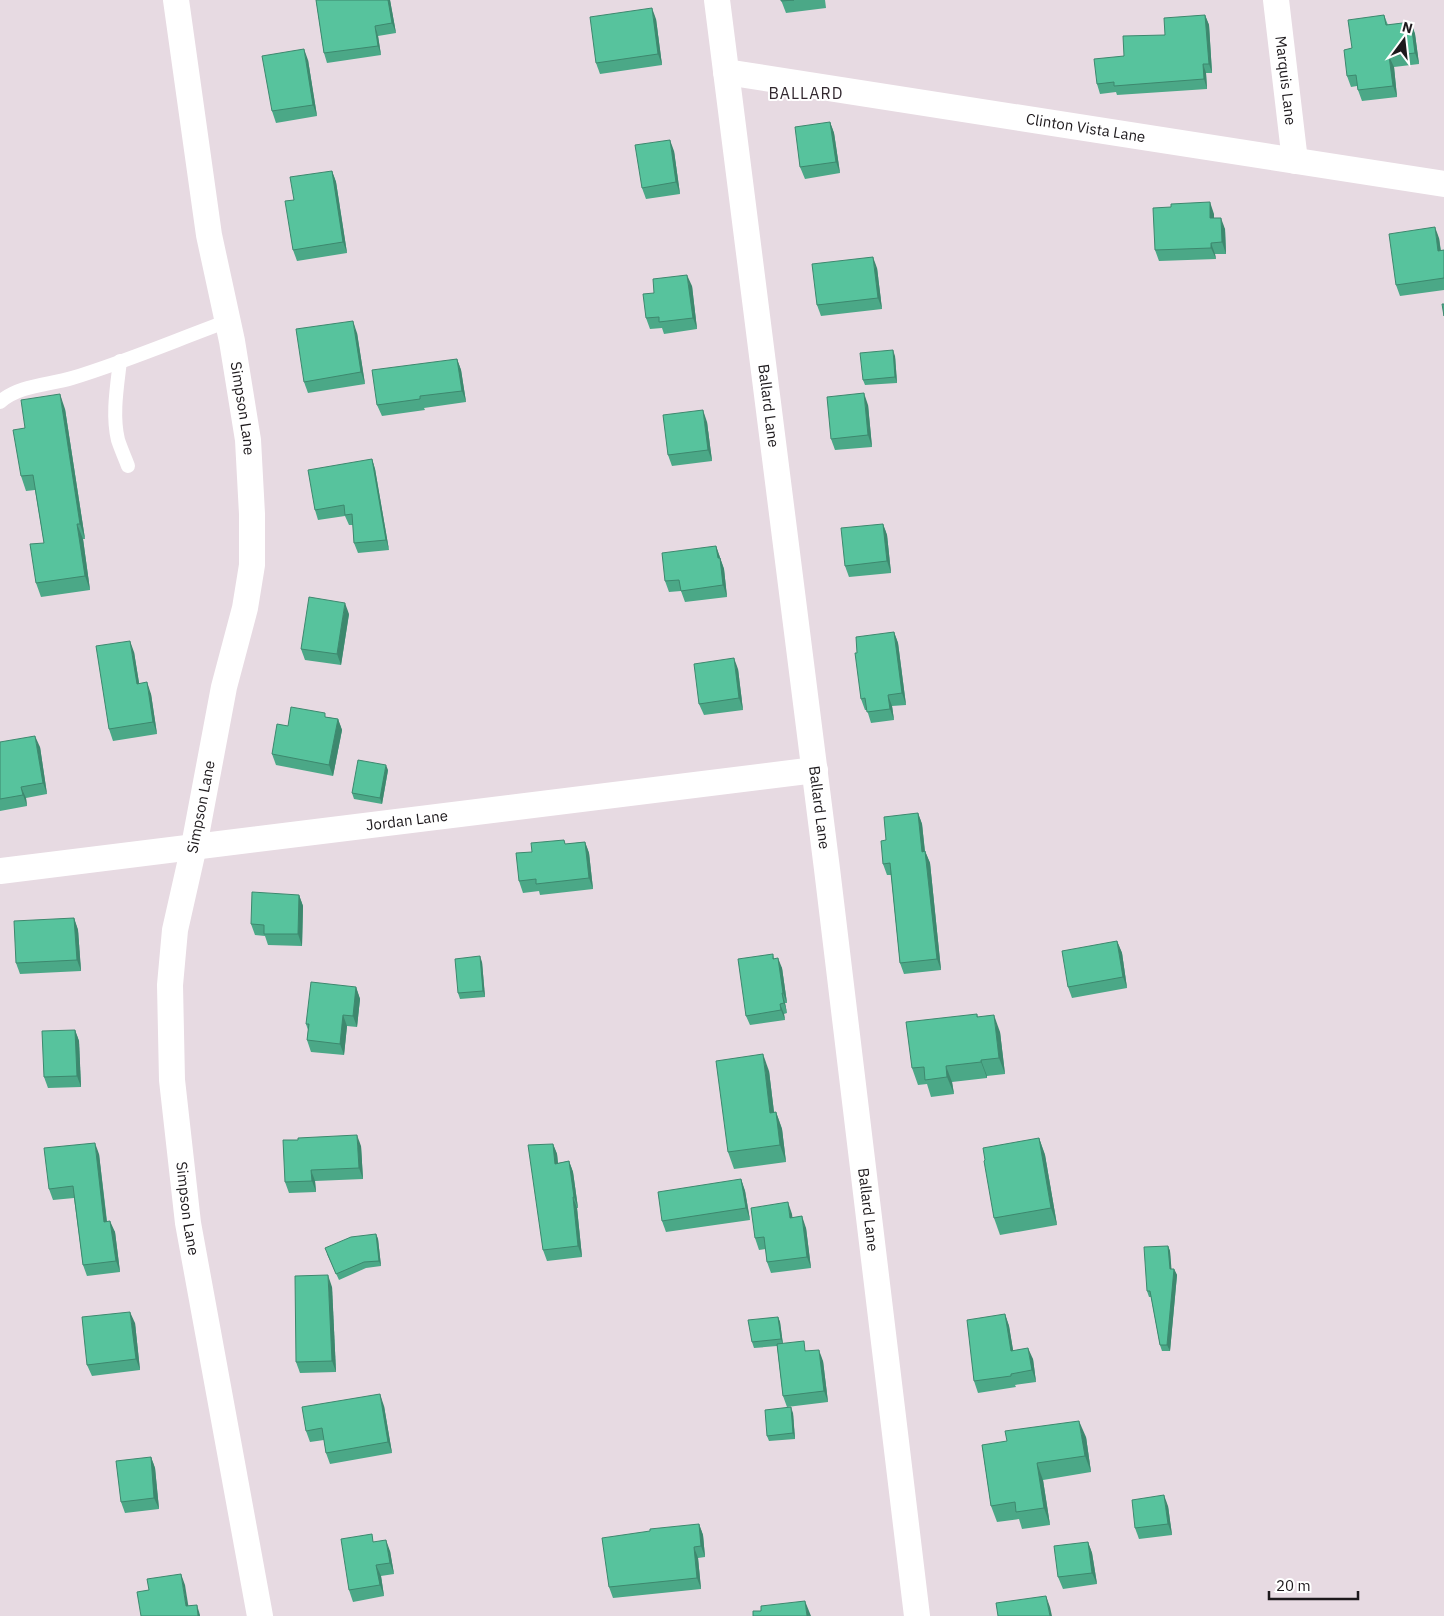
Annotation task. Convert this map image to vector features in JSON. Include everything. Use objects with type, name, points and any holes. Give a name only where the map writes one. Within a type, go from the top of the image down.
[{"type":"street","name":"Simpson Lane","points":[[176,0],[210,235],[228,321],[248,440],[252,514],[252,565],[245,608],[224,686],[194,846],[174,939],[170,985],[172,1080],[188,1224],[260,1616]]},
{"type":"street","name":"Ballard Lane","points":[[717,0],[918,1616]]},
{"type":"street","name":"Marquis Lane","points":[[1276,0],[1295,161]]},
{"type":"street","name":"Clinton Vista Lane","points":[[726,72],[1444,184]]},
{"type":"street","name":"Jordan Lane","points":[[0,871],[814,770]]},
{"type":"lane","points":[[0,402],[17,391],[71,378],[228,321]]},
{"type":"lane","points":[[120,361],[116,421],[118,440],[128,466]]},
{"type":"building","points":[[316,0],[388,0],[392,23],[375,26],[378,46],[324,53]]},
{"type":"building","points":[[652,8],[658,54],[596,63],[590,17]]},
{"type":"building","points":[[1205,15],[1209,64],[1203,64],[1204,79],[1114,86],[1114,82],[1097,84],[1094,59],[1124,56],[1123,36],[1165,35],[1164,18]]},
{"type":"building","points":[[1384,15],[1386,25],[1411,22],[1415,53],[1389,56],[1393,86],[1358,90],[1356,75],[1347,76],[1344,50],[1352,48],[1348,20]]},
{"type":"building","points":[[304,49],[313,105],[272,111],[262,56]]},
{"type":"building","points":[[830,122],[836,162],[800,167],[795,127]]},
{"type":"building","points":[[670,140],[676,182],[642,188],[635,145]]},
{"type":"building","points":[[332,171],[343,242],[293,250],[285,201],[294,200],[290,177]]},
{"type":"building","points":[[1210,202],[1210,218],[1221,218],[1222,242],[1211,243],[1211,248],[1155,250],[1153,208],[1171,207],[1171,204]]},
{"type":"building","points":[[1435,227],[1438,251],[1444,250],[1444,278],[1396,285],[1389,234]]},
{"type":"building","points":[[873,257],[878,298],[817,305],[812,264]]},
{"type":"building","points":[[687,275],[693,318],[659,322],[659,317],[646,318],[643,294],[654,293],[653,279]]},
{"type":"building","points":[[353,321],[361,372],[304,382],[296,329]]},
{"type":"building","points":[[893,350],[895,377],[863,380],[860,353]]},
{"type":"building","points":[[457,359],[462,391],[420,396],[420,399],[377,405],[372,370]]},
{"type":"building","points":[[864,393],[868,435],[831,439],[827,397]]},
{"type":"building","points":[[60,394],[80,524],[77,524],[85,576],[36,583],[30,544],[44,543],[33,475],[21,476],[13,430],[25,428],[21,400]]},
{"type":"building","points":[[703,410],[708,450],[668,455],[663,415]]},
{"type":"building","points":[[372,459],[386,540],[354,543],[352,514],[345,515],[344,505],[315,510],[308,470]]},
{"type":"building","points":[[883,524],[887,561],[845,566],[841,528]]},
{"type":"building","points":[[716,546],[718,558],[720,558],[723,585],[681,591],[679,580],[665,581],[662,553]]},
{"type":"building","points":[[309,597],[345,603],[337,654],[301,649]]},
{"type":"building","points":[[894,632],[902,693],[888,695],[890,709],[867,712],[865,698],[861,699],[855,653],[857,653],[856,637]]},
{"type":"building","points":[[130,641],[137,684],[147,682],[153,722],[109,729],[96,646]]},
{"type":"building","points":[[734,658],[739,698],[699,704],[694,664]]},
{"type":"building","points":[[291,707],[325,713],[325,717],[338,719],[329,765],[272,754],[277,724],[288,726]]},
{"type":"building","points":[[35,736],[43,783],[21,787],[23,795],[0,799],[0,742]]},
{"type":"building","points":[[358,760],[386,765],[380,798],[352,793]]},
{"type":"building","points":[[918,813],[922,852],[925,851],[937,959],[900,963],[890,863],[883,864],[881,841],[886,840],[884,817]]},
{"type":"building","points":[[564,840],[565,844],[585,842],[589,878],[536,884],[536,879],[519,881],[516,853],[532,852],[531,843]]},
{"type":"building","points":[[252,892],[299,895],[298,934],[264,934],[264,925],[251,924]]},
{"type":"building","points":[[74,918],[77,960],[16,963],[14,921]]},
{"type":"building","points":[[1117,941],[1123,977],[1068,987],[1062,951]]},
{"type":"building","points":[[773,954],[773,959],[778,958],[783,993],[784,1003],[780,1004],[781,1010],[746,1016],[738,959]]},
{"type":"building","points":[[480,956],[483,991],[458,993],[455,959]]},
{"type":"building","points":[[311,982],[356,987],[353,1016],[343,1015],[340,1044],[307,1040],[309,1024],[306,1024]]},
{"type":"building","points":[[977,1014],[977,1017],[994,1015],[999,1058],[946,1066],[947,1077],[925,1080],[924,1067],[912,1068],[906,1022]]},
{"type":"building","points":[[75,1030],[77,1076],[44,1077],[42,1031]]},
{"type":"building","points":[[763,1054],[770,1113],[776,1112],[780,1145],[728,1152],[716,1061]]},
{"type":"building","points":[[357,1135],[359,1168],[311,1170],[312,1181],[285,1182],[283,1140]]},
{"type":"building","points":[[1039,1138],[1051,1208],[994,1218],[983,1148]]},
{"type":"building","points":[[95,1143],[104,1222],[110,1221],[116,1261],[83,1265],[73,1186],[49,1189],[44,1148]]},
{"type":"building","points":[[553,1144],[555,1164],[569,1161],[578,1246],[543,1250],[528,1145]]},
{"type":"building","points":[[741,1179],[746,1208],[662,1221],[658,1192]]},
{"type":"building","points":[[788,1202],[790,1218],[802,1216],[807,1257],[767,1262],[764,1237],[755,1238],[751,1208]]},
{"type":"building","points":[[376,1234],[379,1261],[364,1262],[336,1274],[325,1248],[351,1237]]},
{"type":"building","points":[[1168,1246],[1170,1269],[1174,1269],[1167,1345],[1160,1345],[1150,1291],[1147,1291],[1144,1247]]},
{"type":"building","points":[[328,1275],[332,1361],[296,1362],[295,1276]]},
{"type":"building","points":[[130,1312],[136,1359],[87,1365],[82,1317]]},
{"type":"building","points":[[1005,1314],[1011,1351],[1028,1348],[1032,1370],[1011,1374],[1011,1376],[974,1381],[967,1320]]},
{"type":"building","points":[[778,1317],[781,1339],[752,1342],[748,1320]]},
{"type":"building","points":[[804,1341],[805,1351],[819,1350],[824,1391],[783,1396],[777,1344]]},
{"type":"building","points":[[380,1394],[388,1442],[326,1453],[322,1428],[306,1431],[302,1407]]},
{"type":"building","points":[[791,1407],[793,1433],[767,1436],[765,1410]]},
{"type":"building","points":[[1079,1421],[1085,1456],[1037,1463],[1044,1508],[1016,1512],[1015,1502],[991,1506],[982,1445],[1007,1441],[1005,1431]]},
{"type":"building","points":[[151,1457],[154,1498],[121,1502],[116,1461]]},
{"type":"building","points":[[1164,1495],[1168,1524],[1135,1528],[1132,1500]]},
{"type":"building","points":[[699,1524],[701,1546],[694,1547],[697,1578],[609,1587],[602,1538],[650,1531],[650,1529]]},
{"type":"building","points":[[372,1534],[373,1542],[386,1540],[390,1563],[376,1565],[380,1585],[349,1590],[341,1539]]},
{"type":"building","points":[[1088,1542],[1092,1573],[1058,1577],[1054,1546]]},
{"type":"building","points":[[181,1574],[186,1606],[197,1605],[198,1616],[141,1616],[137,1592],[149,1590],[147,1579]]},
{"type":"building","points":[[1046,1596],[1050,1616],[998,1616],[996,1603]]},
{"type":"building","points":[[805,1601],[807,1616],[753,1616],[753,1611],[761,1611],[761,1606]]},
{"type":"district","name":"BALLARD","points":[[806,93]]}]
